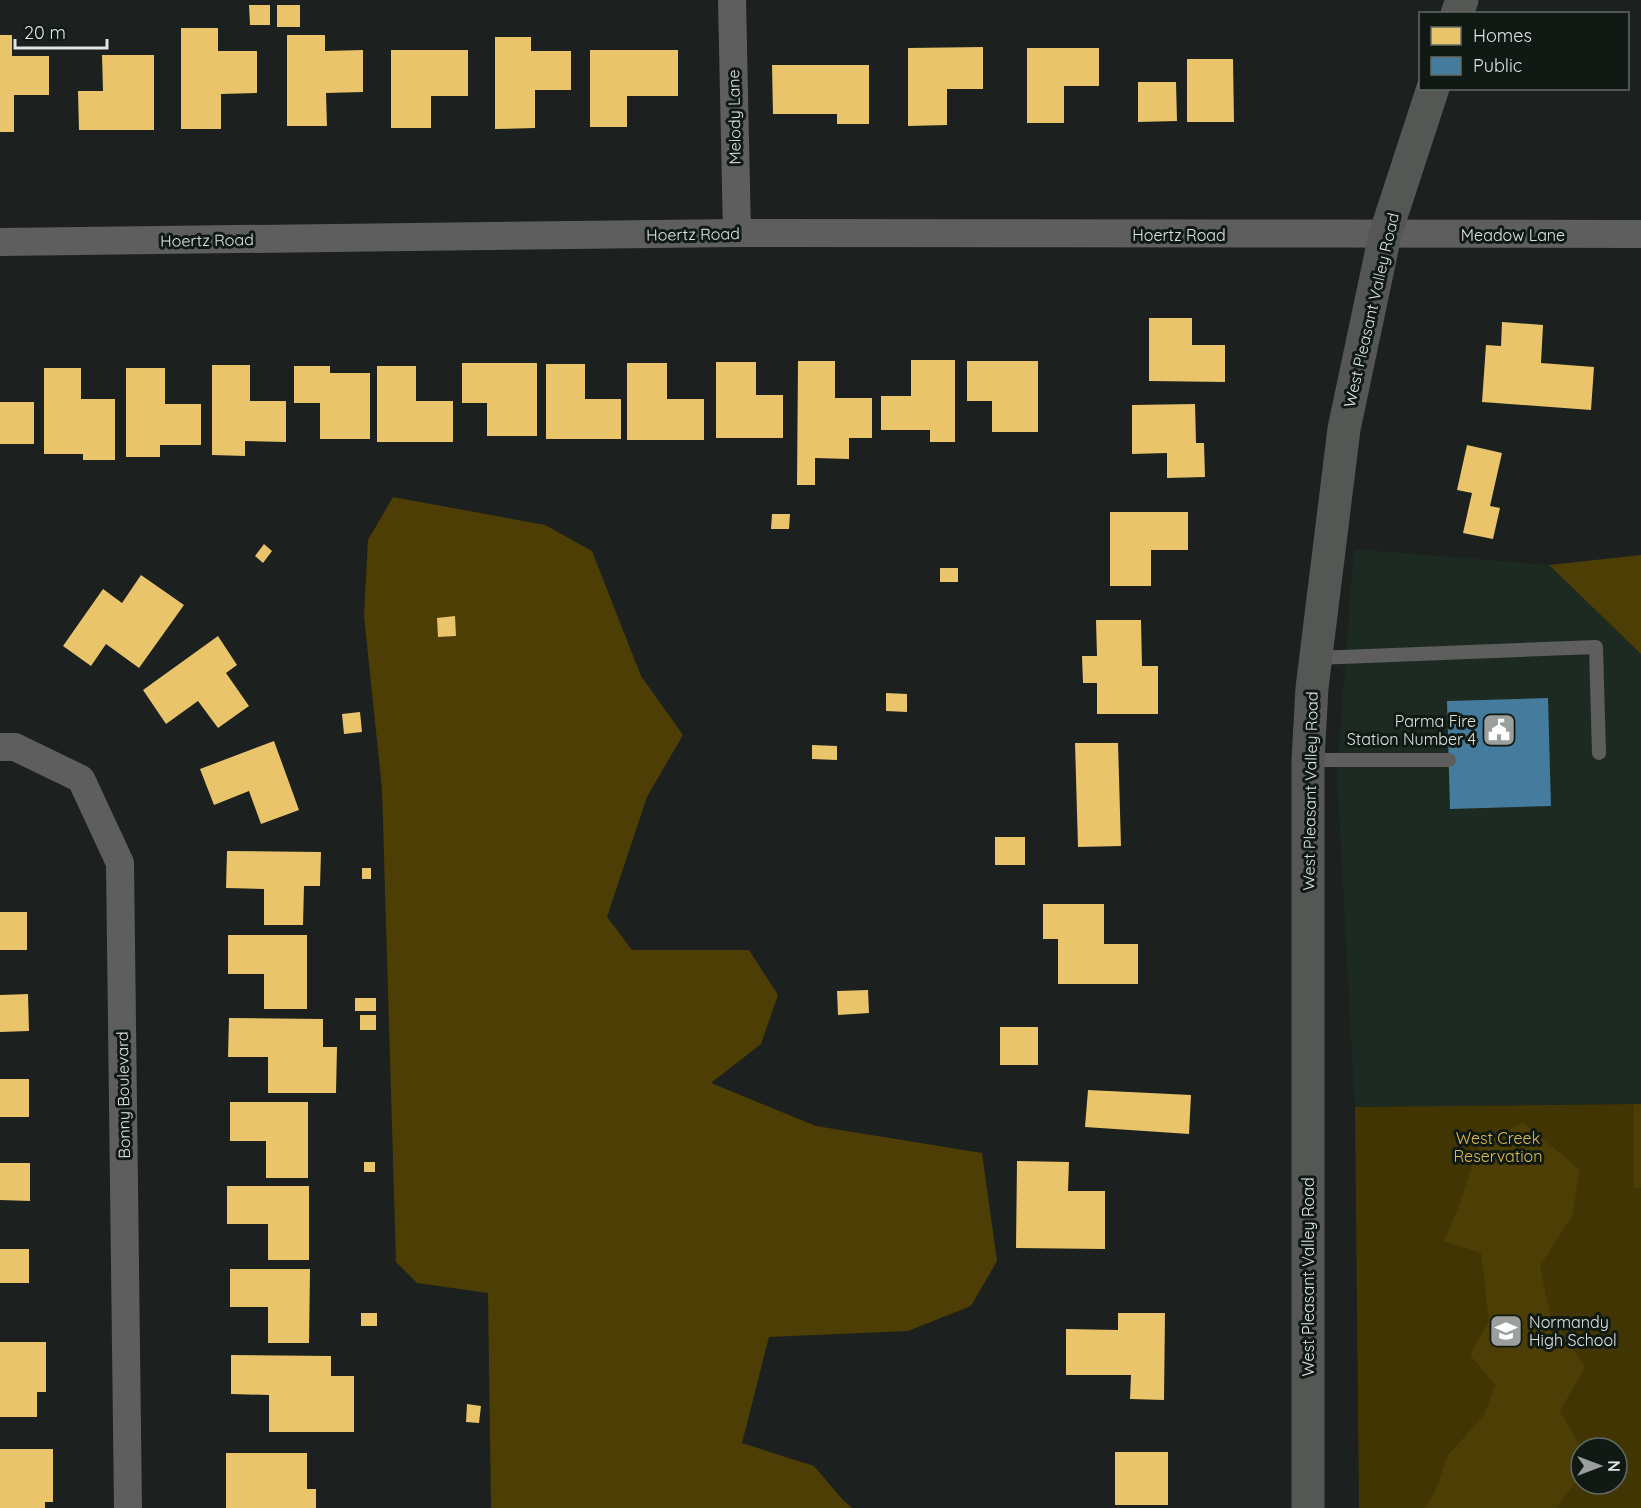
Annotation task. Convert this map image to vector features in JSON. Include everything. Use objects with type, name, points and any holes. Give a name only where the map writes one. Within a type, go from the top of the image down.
[{"type":"main road","name":"West Pleasant Valley Road","points":[[1308,1508],[1308,760],[1316,658],[1344,429],[1386,235],[1432,90]]},
{"type":"street","name":"Melody Lane","points":[[732,0],[737,233]]},
{"type":"street","name":"Hoertz Road","points":[[0,242],[737,233],[1386,235]]},
{"type":"street","name":"Meadow Lane","points":[[1386,235],[1641,234]]},
{"type":"street","name":"Bonny Boulevard","points":[[0,747],[15,747],[81,779],[120,863],[128,1508]]},
{"type":"lane","points":[[1316,658],[1596,647],[1599,753]]},
{"type":"lane","points":[[1308,760],[1449,760]]},
{"type":"shaded area","points":[[1354,549],[1549,565],[1641,654],[1641,1104],[1355,1107],[1337,775]]},
{"type":"green space","points":[[393,497],[545,525],[592,551],[641,676],[683,735],[647,797],[607,917],[632,950],[749,950],[778,995],[761,1044],[711,1083],[816,1126],[982,1153],[997,1261],[971,1306],[908,1331],[769,1337],[742,1443],[814,1466],[852,1508],[491,1508],[488,1293],[417,1283],[396,1262],[382,789],[364,616],[368,540]]},
{"type":"green space","points":[[1641,555],[1641,654],[1549,565]]},
{"type":"green space","points":[[1634,1104],[1641,1104],[1641,1188],[1634,1188]]},
{"type":"green space","name":"Normandy High School","points":[[1641,1104],[1641,1508],[1359,1508],[1355,1107]]},
{"type":"green space","name":"West Creek Reservation","points":[[1523,1122],[1580,1170],[1572,1216],[1540,1266],[1550,1315],[1585,1367],[1560,1411],[1574,1436],[1569,1436],[1569,1491],[1557,1508],[1425,1508],[1434,1494],[1448,1455],[1484,1415],[1495,1385],[1470,1355],[1489,1321],[1481,1253],[1444,1241],[1460,1203],[1478,1148]]},
{"type":"building: Homes","points":[[249,5],[270,5],[270,25],[250,25]]},
{"type":"building: Homes","points":[[277,5],[300,5],[300,27],[277,27]]},
{"type":"building: Homes","points":[[181,28],[218,28],[218,51],[257,51],[257,93],[221,94],[221,129],[181,129]]},
{"type":"building: Homes","points":[[0,35],[12,35],[12,56],[49,56],[49,95],[14,95],[14,132],[0,132]]},
{"type":"building: Homes","points":[[287,35],[325,35],[325,51],[363,50],[363,92],[326,93],[327,126],[287,126]]},
{"type":"building: Homes","points":[[495,37],[531,37],[531,51],[571,51],[571,90],[535,90],[535,128],[495,129]]},
{"type":"building: Homes","points":[[983,47],[983,89],[947,89],[947,125],[908,126],[908,48]]},
{"type":"building: Homes","points":[[1027,48],[1099,48],[1099,86],[1064,86],[1064,123],[1027,123]]},
{"type":"building: Homes","points":[[391,50],[468,50],[468,96],[431,96],[431,128],[391,128]]},
{"type":"building: Homes","points":[[590,50],[678,50],[678,96],[627,96],[627,127],[590,127]]},
{"type":"building: Homes","points":[[102,55],[154,55],[154,130],[79,130],[78,91],[103,91]]},
{"type":"building: Homes","points":[[1187,59],[1233,59],[1234,122],[1187,122]]},
{"type":"building: Homes","points":[[772,65],[869,65],[869,124],[837,124],[837,114],[773,114]]},
{"type":"building: Homes","points":[[1138,82],[1176,82],[1177,121],[1138,122]]},
{"type":"building: Homes","points":[[1149,318],[1192,318],[1192,345],[1225,345],[1225,382],[1149,381]]},
{"type":"building: Homes","points":[[1502,322],[1543,325],[1541,363],[1594,367],[1591,410],[1482,402],[1486,345],[1501,346]]},
{"type":"building: Homes","points":[[911,360],[955,360],[955,442],[930,442],[930,430],[881,430],[881,396],[911,396]]},
{"type":"building: Homes","points":[[798,361],[835,361],[835,398],[872,398],[872,438],[849,438],[849,459],[815,458],[815,485],[797,485]]},
{"type":"building: Homes","points":[[967,361],[1038,361],[1038,432],[992,432],[992,401],[967,401]]},
{"type":"building: Homes","points":[[716,362],[756,362],[756,395],[783,395],[783,438],[716,438]]},
{"type":"building: Homes","points":[[462,363],[537,363],[537,436],[487,436],[487,403],[462,403]]},
{"type":"building: Homes","points":[[627,363],[667,363],[667,399],[704,399],[704,440],[627,440]]},
{"type":"building: Homes","points":[[546,364],[585,364],[585,399],[621,399],[621,439],[546,439]]},
{"type":"building: Homes","points":[[212,365],[250,365],[250,401],[286,401],[286,442],[245,441],[245,456],[212,455]]},
{"type":"building: Homes","points":[[294,366],[330,366],[330,373],[370,373],[370,439],[320,439],[320,403],[294,403]]},
{"type":"building: Homes","points":[[377,366],[416,366],[416,401],[453,401],[453,442],[377,442]]},
{"type":"building: Homes","points":[[44,368],[81,368],[81,399],[115,399],[115,460],[83,460],[83,454],[44,454]]},
{"type":"building: Homes","points":[[126,368],[165,368],[165,404],[201,404],[201,445],[160,445],[160,457],[126,457]]},
{"type":"building: Homes","points":[[0,402],[34,402],[34,444],[0,444]]},
{"type":"building: Homes","points":[[1195,404],[1196,443],[1204,443],[1205,477],[1167,478],[1167,453],[1132,454],[1132,405]]},
{"type":"building: Homes","points":[[1467,445],[1502,453],[1490,506],[1500,508],[1493,539],[1463,533],[1472,493],[1457,490]]},
{"type":"building: Homes","points":[[1110,512],[1188,512],[1188,550],[1151,550],[1151,586],[1110,586]]},
{"type":"building: Homes","points":[[772,514],[790,514],[789,529],[771,529]]},
{"type":"building: Homes","points":[[264,544],[272,551],[263,563],[255,556]]},
{"type":"building: Homes","points":[[940,568],[958,568],[958,582],[940,582]]},
{"type":"building: Homes","points":[[141,575],[184,605],[139,668],[106,644],[91,666],[63,646],[103,589],[122,603]]},
{"type":"building: Homes","points":[[455,616],[456,636],[438,637],[437,618]]},
{"type":"building: Homes","points":[[1096,620],[1141,620],[1142,666],[1158,666],[1158,714],[1097,714],[1097,683],[1083,683],[1082,656],[1097,656]]},
{"type":"building: Homes","points":[[218,636],[237,665],[226,673],[249,706],[218,728],[198,701],[166,724],[143,690]]},
{"type":"building: Homes","points":[[886,693],[907,694],[907,712],[886,711]]},
{"type":"building: Homes","points":[[360,712],[362,732],[344,734],[342,714]]},
{"type":"building: Homes","points":[[274,741],[299,810],[261,824],[249,791],[214,805],[200,769]]},
{"type":"building: Homes","points":[[1075,743],[1118,743],[1121,846],[1078,847]]},
{"type":"building: Homes","points":[[812,745],[837,746],[837,760],[812,759]]},
{"type":"building: Homes","points":[[995,837],[1025,837],[1025,865],[995,865]]},
{"type":"building: Homes","points":[[227,851],[321,852],[320,886],[304,886],[303,925],[264,925],[264,889],[226,888]]},
{"type":"building: Homes","points":[[362,868],[371,868],[371,879],[362,879]]},
{"type":"building: Homes","points":[[1043,904],[1104,904],[1104,944],[1138,944],[1138,984],[1058,984],[1058,939],[1043,939]]},
{"type":"building: Homes","points":[[0,912],[27,912],[27,950],[0,950]]},
{"type":"building: Homes","points":[[228,935],[307,935],[307,1009],[264,1009],[264,974],[228,974]]},
{"type":"building: Homes","points":[[868,990],[869,1013],[838,1015],[837,991]]},
{"type":"building: Homes","points":[[28,994],[29,1031],[0,1032],[0,995]]},
{"type":"building: Homes","points":[[355,998],[376,998],[376,1011],[355,1011]]},
{"type":"building: Homes","points":[[360,1015],[376,1015],[376,1030],[360,1030]]},
{"type":"building: Homes","points":[[229,1018],[323,1019],[323,1047],[337,1047],[336,1093],[268,1093],[268,1057],[228,1057]]},
{"type":"building: Homes","points":[[1000,1027],[1038,1027],[1038,1065],[1000,1065]]},
{"type":"building: Homes","points":[[0,1079],[29,1079],[29,1117],[0,1117]]},
{"type":"building: Homes","points":[[1088,1090],[1191,1095],[1189,1134],[1085,1127]]},
{"type":"building: Homes","points":[[230,1102],[308,1102],[308,1178],[266,1178],[266,1141],[230,1141]]},
{"type":"building: Homes","points":[[1017,1161],[1069,1162],[1068,1191],[1105,1191],[1105,1249],[1016,1248]]},
{"type":"building: Homes","points":[[364,1162],[375,1162],[375,1172],[364,1172]]},
{"type":"building: Homes","points":[[0,1163],[30,1163],[30,1201],[0,1200]]},
{"type":"building: Homes","points":[[227,1186],[309,1186],[309,1260],[268,1260],[268,1224],[227,1224]]},
{"type":"building: Homes","points":[[0,1249],[29,1249],[29,1283],[0,1283]]},
{"type":"building: Homes","points":[[230,1269],[310,1269],[309,1343],[268,1343],[268,1307],[230,1307]]},
{"type":"building: Homes","points":[[361,1313],[377,1313],[377,1326],[361,1326]]},
{"type":"building: Homes","points":[[1118,1313],[1165,1313],[1164,1400],[1130,1399],[1131,1375],[1066,1375],[1066,1329],[1118,1330]]},
{"type":"building: Homes","points":[[0,1342],[46,1342],[46,1392],[37,1392],[37,1417],[0,1417]]},
{"type":"building: Homes","points":[[231,1355],[331,1356],[331,1376],[354,1376],[354,1432],[269,1432],[269,1395],[231,1394]]},
{"type":"building: Homes","points":[[467,1404],[481,1406],[479,1423],[466,1422]]},
{"type":"building: Homes","points":[[0,1449],[53,1449],[53,1502],[45,1502],[45,1508],[0,1508]]},
{"type":"building: Homes","points":[[1115,1452],[1168,1452],[1168,1505],[1115,1505]]},
{"type":"building: Homes","points":[[226,1453],[307,1453],[307,1489],[316,1489],[316,1508],[226,1508]]},
{"type":"building: Public","name":"Parma Fire Station Number 4","points":[[1548,698],[1551,806],[1450,809],[1447,701]]},
{"type":"place","name":"Parma Fire Station Number 4","points":[[1499,730]]},
{"type":"place","name":"Normandy High School","points":[[1506,1331]]}]
